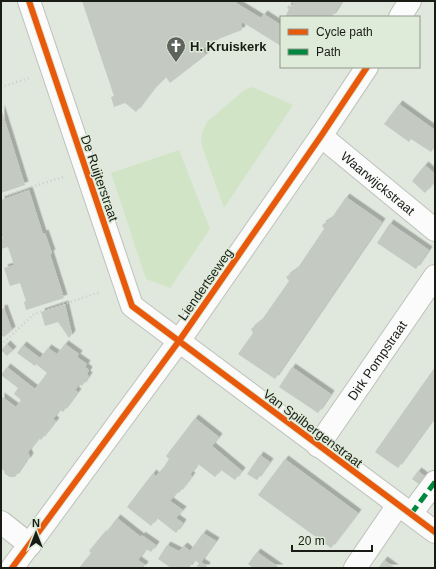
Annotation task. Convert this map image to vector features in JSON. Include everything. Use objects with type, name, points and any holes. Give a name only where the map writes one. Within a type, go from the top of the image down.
[{"type":"street","name":"De Ruijterstraat","points":[[29,1],[132,306],[179,340]]},
{"type":"street","points":[[401,16],[410,1]]},
{"type":"street","name":"Liendertseweg","points":[[12,568],[179,340],[321,136],[366,68]]},
{"type":"street","name":"Waarwijckstraat","points":[[321,136],[435,230]]},
{"type":"street","name":"Dirk Pompstraat","points":[[318,446],[435,276]]},
{"type":"street","name":"Van Spilbergenstraat","points":[[179,340],[318,446],[435,532]]},
{"type":"street","points":[[355,568],[404,509],[435,482]]},
{"type":"street","points":[[1,522],[30,545]]},
{"type":"path","points":[[1,197],[86,169]]},
{"type":"path","points":[[1,345],[34,314],[124,285]]},
{"type":"green space","points":[[251,87],[293,105],[224,208],[201,143],[202,133],[207,122],[243,91]]},
{"type":"green space","points":[[179,150],[210,229],[170,288],[146,279],[111,173]]},
{"type":"building","points":[[82,1],[233,1],[261,18],[264,14],[280,24],[280,45],[242,22],[242,30],[221,38],[206,46],[202,50],[206,55],[170,83],[166,77],[152,91],[136,112],[125,103],[114,107],[111,97],[114,96]]},
{"type":"building","points":[[295,1],[342,1],[333,16],[286,16],[289,9],[287,8],[289,5],[291,7]]},
{"type":"building","points":[[399,104],[435,130],[435,147],[431,152],[411,139],[409,142],[384,124]]},
{"type":"building","points":[[1,108],[25,185],[1,193]]},
{"type":"building","points":[[425,165],[435,174],[435,181],[425,193],[412,181]]},
{"type":"building","points":[[29,190],[43,234],[45,233],[52,253],[50,254],[64,298],[26,310],[24,302],[26,301],[20,283],[10,286],[4,268],[14,265],[8,247],[1,249],[1,239],[3,238],[1,233],[1,200]]},
{"type":"building","points":[[346,197],[382,222],[275,379],[238,354],[253,333],[251,329],[261,321],[289,281],[286,277],[297,269],[324,229],[322,225],[331,219]]},
{"type":"building","points":[[390,223],[429,250],[416,269],[377,243]]},
{"type":"building","points":[[65,304],[72,334],[69,338],[58,322],[45,326],[41,312]]},
{"type":"building","points":[[4,308],[12,330],[4,337],[1,335],[1,309]]},
{"type":"building","points":[[7,344],[13,350],[7,356],[1,350]]},
{"type":"building","points":[[65,344],[79,354],[77,357],[87,364],[85,367],[89,370],[87,374],[89,376],[82,386],[79,384],[75,390],[78,392],[63,412],[60,410],[53,419],[56,421],[41,440],[39,438],[28,452],[30,457],[15,477],[10,477],[5,474],[1,468],[1,396],[16,407],[21,400],[14,394],[18,388],[1,375],[7,367],[35,389],[47,373],[36,364],[35,366],[17,353],[23,345],[40,358],[48,348],[57,354]]},
{"type":"building","points":[[292,367],[331,394],[318,413],[279,387]]},
{"type":"building","points":[[435,367],[435,417],[398,468],[375,452]]},
{"type":"building","points":[[195,418],[219,437],[212,446],[242,471],[235,480],[221,470],[215,477],[198,464],[190,475],[192,476],[186,484],[170,501],[183,510],[176,518],[183,523],[176,533],[157,518],[151,526],[127,507],[153,473],[156,476],[164,467],[169,459],[166,456]]},
{"type":"building","points":[[260,455],[270,462],[257,480],[247,474]]},
{"type":"building","points":[[285,459],[358,513],[331,548],[258,495]]},
{"type":"building","points":[[418,471],[430,480],[424,488],[412,479]]},
{"type":"building","points":[[117,518],[141,537],[142,535],[156,545],[151,552],[146,549],[138,560],[145,565],[143,568],[79,568],[91,553],[89,551]]},
{"type":"building","points":[[203,533],[216,541],[201,562],[207,566],[206,568],[196,568],[199,563],[194,560],[189,568],[171,568],[158,559],[167,545],[179,551],[184,546],[190,551]]},
{"type":"building","points":[[257,552],[280,568],[253,568],[248,564]]},
{"type":"building","points":[[384,560],[395,568],[378,568]]},
{"type":"marked path","points":[[411,514],[435,482]]},
{"type":"cycle path","points":[[29,1],[132,306],[435,532]]},
{"type":"cycle path","points":[[12,568],[179,341],[366,68]]},
{"type":"place","name":"H. Kruiskerk","points":[[176,63]]}]
